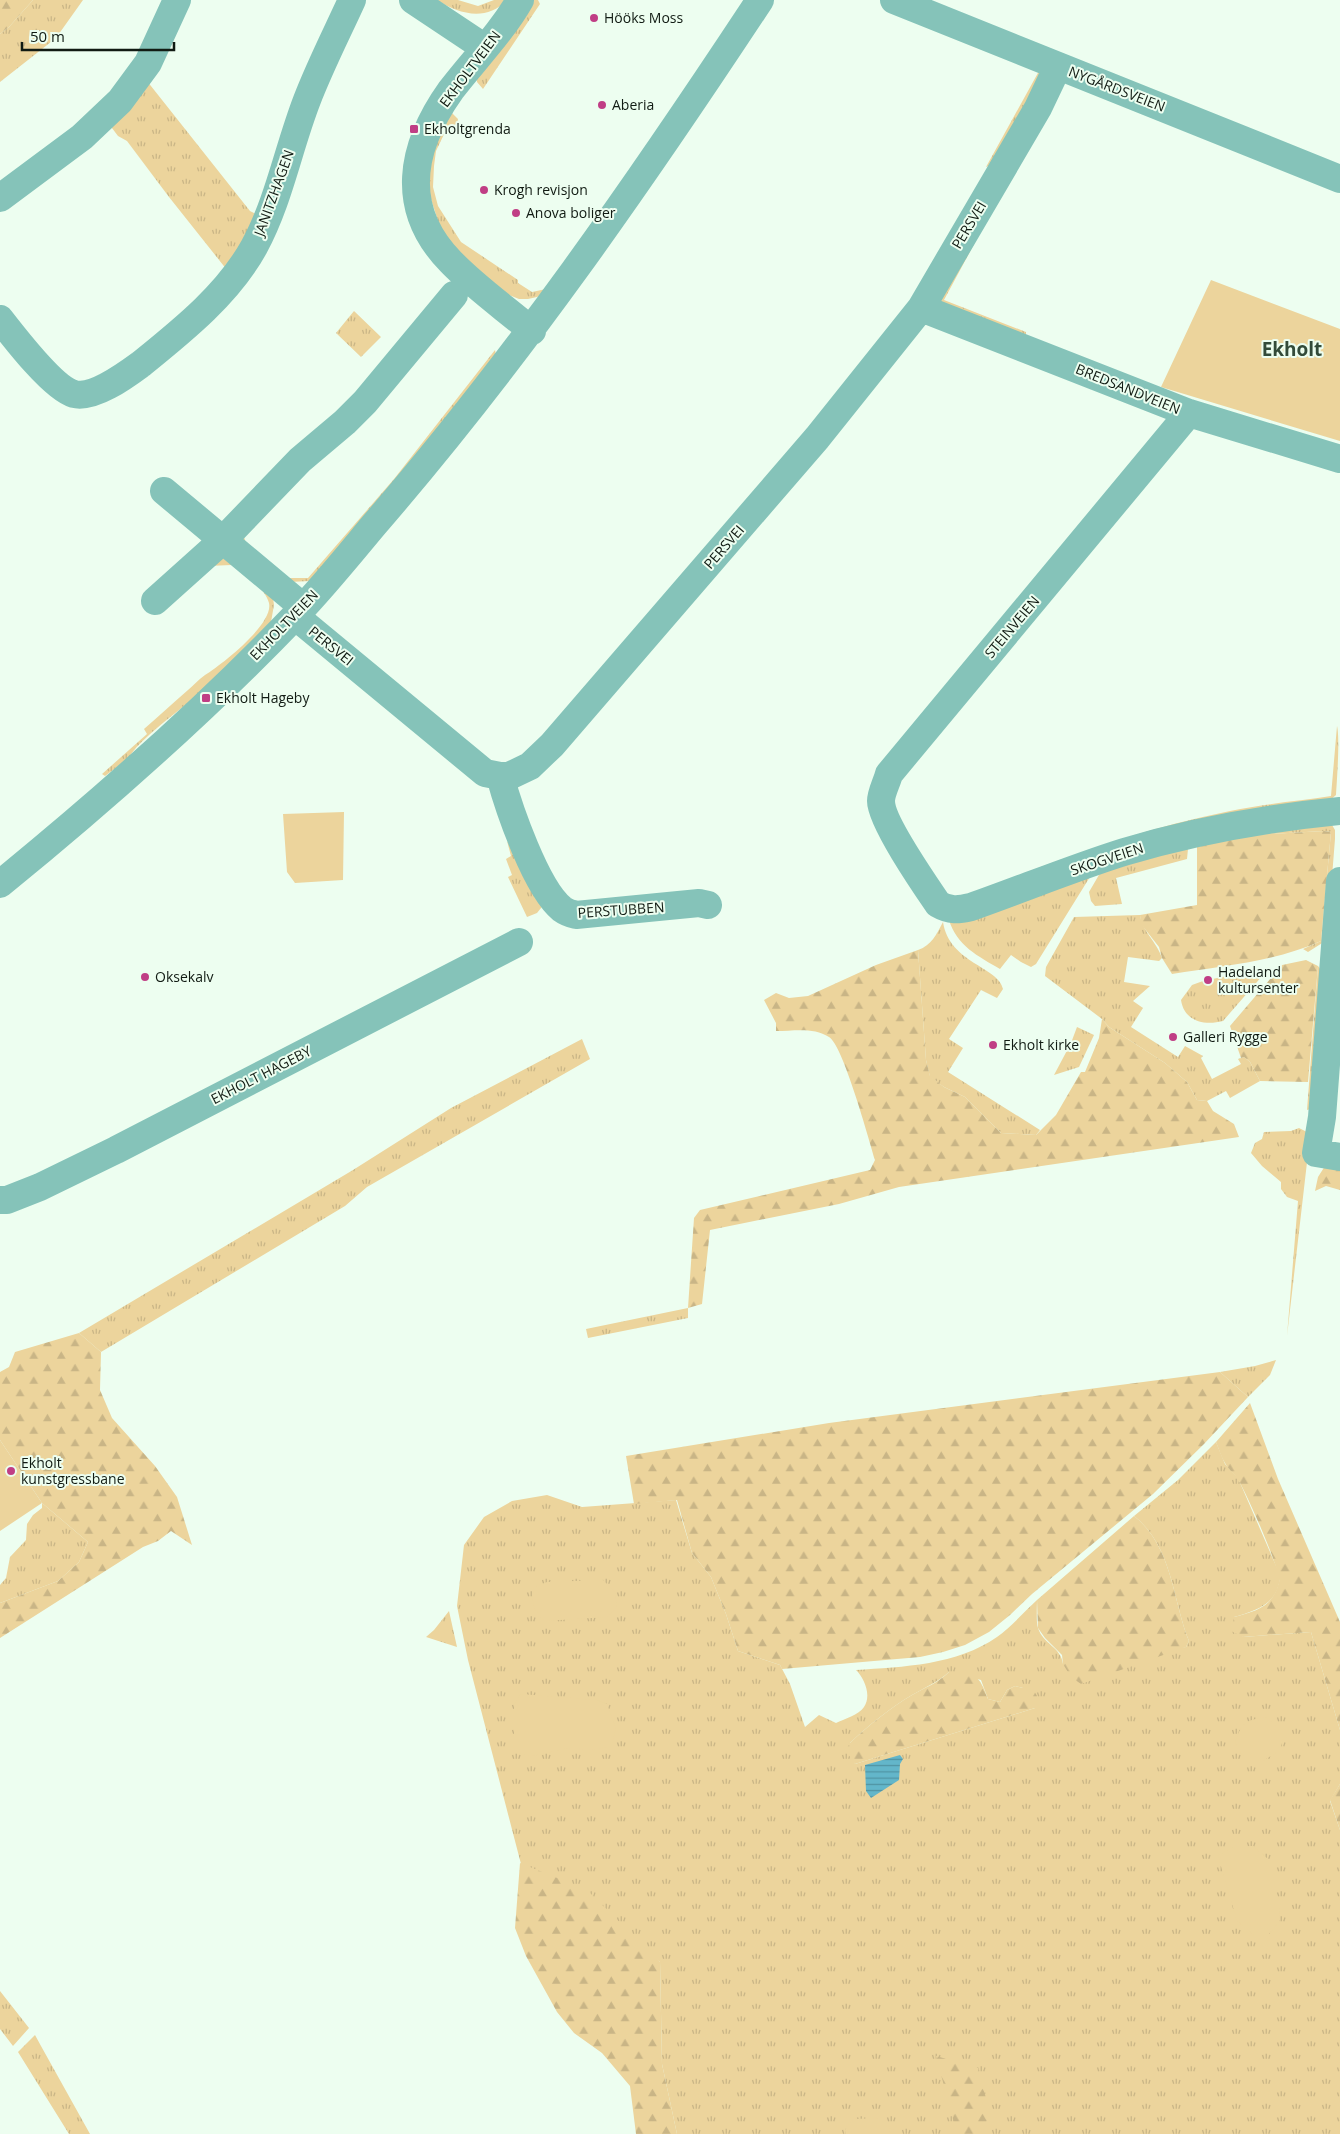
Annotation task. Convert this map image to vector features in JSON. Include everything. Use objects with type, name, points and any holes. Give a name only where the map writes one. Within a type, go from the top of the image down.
[{"type":"street","points":[[0,198],[82,137],[120,101],[148,63],[177,0]]},
{"type":"street","name":"JANITZHAGEN","points":[[0,319],[74,401],[83,395],[108,386],[133,370],[182,331],[204,310],[236,272],[253,248],[270,212],[306,101],[352,0]]},
{"type":"street","points":[[413,0],[485,48]]},
{"type":"street","name":"EKHOLTVEIEN","points":[[520,0],[511,15],[451,91],[428,128],[418,156],[415,184],[425,226],[450,261],[532,330]]},
{"type":"street","name":"EKHOLTVEIEN","points":[[0,884],[179,729],[299,611],[423,468],[532,330],[686,113],[760,0]]},
{"type":"street","name":"NYGÅRDSVEIEN","points":[[894,0],[1340,179]]},
{"type":"street","name":"PERSVEI","points":[[299,611],[485,773],[510,776],[530,766],[552,745],[817,438],[920,308],[1038,108],[1058,66]]},
{"type":"street","points":[[155,601],[223,540],[300,460],[345,422],[365,402],[454,295]]},
{"type":"street","name":"BREDSANDVEIEN","points":[[920,308],[1189,413],[1340,459]]},
{"type":"street","name":"STEINVEIEN","points":[[905,854],[888,822],[881,801],[889,774],[1189,413]]},
{"type":"street","points":[[164,491],[223,540],[299,611]]},
{"type":"street","name":"PERSTUBBEN","points":[[500,776],[508,806],[534,865],[548,894],[563,910],[576,915],[699,903],[708,905]]},
{"type":"street","name":"SKOGVEIEN","points":[[905,854],[938,904],[947,909],[955,910],[971,907],[1122,853],[1165,841],[1294,815],[1340,811]]},
{"type":"street","points":[[1328,1155],[1322,1117],[1340,881]]},
{"type":"street","name":"EKHOLT HAGEBY","points":[[0,1200],[7,1200],[40,1187],[116,1150],[519,942]]},
{"type":"green space","points":[[0,0],[33,0],[9,27],[0,34]]},
{"type":"green space","points":[[33,0],[83,0],[56,38],[0,82],[0,34],[9,27]]},
{"type":"green space","points":[[437,0],[458,0],[478,6],[494,0],[507,0],[499,7],[490,11],[472,14],[454,9]]},
{"type":"green space","points":[[533,0],[538,0],[540,4],[483,89],[477,82],[476,75]]},
{"type":"green space","points":[[1039,71],[1043,74],[993,164],[986,167]]},
{"type":"green space","points":[[147,81],[250,211],[258,215],[227,270],[127,141],[118,136],[109,124]]},
{"type":"green space","points":[[452,113],[458,119],[457,124],[447,128],[436,151],[433,187],[438,206],[461,242],[518,280],[518,283],[532,292],[546,289],[604,205],[551,290],[528,299],[519,299],[509,295],[460,257],[441,230],[427,187],[431,145]]},
{"type":"green space","points":[[987,220],[944,300],[1026,332],[1026,335],[942,304],[939,300]]},
{"type":"green space","points":[[1211,280],[1340,329],[1340,441],[1161,387]]},
{"type":"green space","points":[[354,311],[381,337],[361,357],[336,333]]},
{"type":"green space","points":[[495,350],[494,361],[310,581],[289,582],[243,547],[241,534],[246,543],[287,578],[308,578],[394,479]]},
{"type":"green space","points":[[221,556],[237,569],[232,565],[207,566]]},
{"type":"green space","points":[[258,586],[273,598],[274,605],[271,622],[216,679],[140,743],[129,758],[105,776],[102,774],[147,734],[144,729],[201,678],[234,653],[255,632],[268,612],[269,603],[267,597]]},
{"type":"green space","points":[[1337,726],[1336,795],[1328,802],[953,901],[1021,874],[1124,838],[1159,828],[1268,804],[1331,796]]},
{"type":"green space","points":[[344,812],[343,880],[295,883],[287,872],[283,814]]},
{"type":"green space","points":[[1332,825],[1335,830],[1335,839],[1327,940],[1308,952],[1303,949],[1321,941],[1331,832],[1249,835]]},
{"type":"green space","points":[[1331,832],[1321,941],[1266,959],[1172,974],[1162,958],[1159,947],[1141,924],[1140,915],[1197,905],[1197,847],[1249,835]]},
{"type":"green space","points":[[507,841],[545,903],[537,913],[527,917],[508,877],[512,875],[506,859],[511,856]]},
{"type":"green space","points":[[1188,849],[1187,859],[1116,878],[1122,904],[1095,906],[1091,901],[1089,892],[1103,868]]},
{"type":"green space","points":[[1093,872],[1036,964],[1031,967],[1011,955],[1000,969],[976,955],[963,944],[957,937],[949,920]]},
{"type":"green space","points":[[1140,915],[1141,921],[1162,958],[1159,961],[1128,957],[1124,982],[1150,986],[1133,1001],[1143,1008],[1131,1027],[1178,1057],[1185,1046],[1203,1056],[1201,1058],[1212,1079],[1241,1064],[1238,1059],[1244,1057],[1250,1062],[1260,1081],[1230,1098],[1226,1091],[1207,1101],[1197,1100],[1187,1082],[1165,1063],[1109,1027],[1102,1019],[1045,976],[1046,967],[1074,917]]},
{"type":"green space","points":[[943,922],[947,936],[954,947],[1000,981],[1003,989],[997,998],[981,990],[949,1039],[963,1048],[948,1072],[1040,1130],[1036,1135],[1001,1133],[965,1097],[944,1087],[930,1077],[926,1060],[918,950],[930,942]]},
{"type":"green space","points":[[918,950],[926,1060],[930,1076],[944,1087],[965,1097],[1001,1133],[1036,1135],[1056,1115],[1081,1072],[1085,1072],[1099,1038],[1102,1019],[1109,1027],[1165,1063],[1187,1082],[1197,1100],[1207,1101],[1213,1111],[1234,1124],[1239,1137],[899,1187],[839,1204],[710,1230],[702,1304],[688,1308],[694,1218],[700,1210],[870,1170],[875,1160],[855,1094],[835,1044],[829,1037],[817,1032],[804,1030],[776,1031],[776,1023],[764,1000],[776,993],[789,998],[808,996],[876,965]]},
{"type":"green space","points":[[1306,960],[1318,966],[1308,1082],[1260,1081],[1250,1062],[1244,1057],[1241,1058],[1230,1026],[1282,965]]},
{"type":"green space","points":[[1318,966],[1323,973],[1310,1109],[1307,1110]]},
{"type":"green space","points":[[1270,967],[1223,1021],[1202,1022],[1186,1013],[1181,1000],[1192,985]]},
{"type":"green space","points":[[1077,1027],[1094,1035],[1079,1067],[1054,1075],[1071,1043]]},
{"type":"green space","points":[[582,1039],[590,1059],[367,1187],[345,1206],[101,1352],[79,1333],[353,1170],[451,1108]]},
{"type":"green space","points":[[1299,1128],[1309,1133],[1309,1145],[1287,1336],[1298,1201],[1287,1197],[1281,1189],[1281,1182],[1262,1166],[1251,1153],[1255,1143],[1262,1139],[1264,1132],[1291,1131]]},
{"type":"green space","points":[[1340,1165],[1340,1190],[1326,1186],[1315,1191],[1318,1177],[1325,1166]]},
{"type":"green space","points":[[688,1308],[688,1318],[588,1338],[586,1329]]},
{"type":"green space","points":[[79,1333],[101,1352],[100,1390],[112,1418],[155,1466],[177,1497],[192,1545],[171,1531],[158,1541],[143,1547],[0,1638],[0,1603],[58,1581],[79,1562],[88,1542],[42,1503],[0,1440],[0,1372],[9,1367],[15,1352]]},
{"type":"green space","points":[[1276,1360],[1270,1375],[1248,1397],[1220,1372],[1255,1366]]},
{"type":"green space","points":[[1220,1372],[1248,1397],[1204,1444],[1153,1494],[989,1632],[965,1645],[943,1652],[920,1657],[782,1669],[780,1665],[738,1651],[711,1577],[692,1553],[677,1500],[634,1504],[626,1456],[829,1423]]},
{"type":"green space","points":[[1250,1403],[1278,1479],[1340,1622],[1340,1730],[1311,1632],[1243,1637],[1231,1631],[1234,1617],[1262,1607],[1273,1597],[1279,1582],[1275,1564],[1255,1513],[1237,1478],[1224,1461],[1216,1442]]},
{"type":"green space","name":"Ekholt kunstgressbane","points":[[0,1440],[42,1503],[0,1531]]},
{"type":"green space","points":[[1216,1442],[1225,1464],[1238,1478],[1280,1575],[1276,1593],[1271,1599],[1251,1612],[1234,1617],[1243,1637],[1311,1632],[1340,1730],[1340,1784],[1330,1801],[1340,1830],[1340,2134],[677,2134],[662,2064],[660,1962],[521,1864],[468,1660],[457,1606],[464,1545],[484,1517],[512,1501],[547,1495],[582,1507],[676,1500],[692,1553],[711,1577],[738,1651],[780,1665],[790,1684],[805,1727],[819,1715],[836,1723],[862,1710],[866,1702],[867,1692],[862,1677],[856,1670],[911,1666],[965,1654],[997,1637],[1037,1600],[1037,1618],[1040,1633],[1059,1653],[1063,1664],[1186,1647],[1189,1641],[1164,1558],[1157,1543],[1147,1529],[1134,1516],[1178,1480]],"holes":[[[949,1672],[981,1680],[988,1699],[1000,1702],[1007,1690],[1015,1686],[1023,1688],[1035,1708],[855,1764],[850,1743],[896,1705],[936,1682]]]},
{"type":"green space","points":[[42,1503],[88,1542],[79,1562],[58,1581],[0,1603],[0,1585],[6,1578],[10,1557],[26,1540],[27,1524],[33,1515],[42,1508]]},
{"type":"green space","points":[[1134,1516],[1157,1543],[1164,1558],[1189,1641],[1186,1647],[1081,1684],[1071,1677],[1063,1664],[1062,1655],[1038,1628],[1037,1600]]},
{"type":"green space","points":[[603,1580],[615,1592],[617,1607],[607,1617],[545,1621],[534,1606],[534,1587],[547,1582]]},
{"type":"green space","points":[[449,1611],[457,1647],[426,1637]]},
{"type":"green space","points":[[949,1672],[975,1676],[982,1685],[988,1699],[1000,1702],[1007,1690],[1015,1686],[1023,1688],[1032,1687],[1037,1696],[1035,1708],[855,1764],[848,1754],[847,1748],[850,1743],[888,1711]]},
{"type":"green space","points":[[521,1694],[597,1700],[607,1704],[616,1729],[611,1746],[594,1750],[568,1748],[533,1756],[520,1753],[514,1735],[514,1704]]},
{"type":"green space","points":[[1265,1717],[1275,1724],[1284,1736],[1280,1750],[1263,1761],[1242,1755],[1235,1743],[1239,1731],[1248,1722]]},
{"type":"green space","points":[[1340,1784],[1340,1830],[1330,1800]]},
{"type":"green space","points":[[1253,1846],[1268,1859],[1280,1907],[1279,1922],[1268,1935],[1254,1935],[1237,1921],[1218,1856],[1233,1847]]},
{"type":"green space","points":[[520,1863],[587,1890],[660,1962],[662,2064],[677,2134],[636,2134],[630,2086],[602,2053],[574,2033],[557,2012],[526,1956],[515,1928]]},
{"type":"green space","points":[[0,1991],[29,2028],[13,2046],[0,2029]]},
{"type":"green space","points":[[35,2035],[90,2134],[69,2134],[18,2052]]},
{"type":"green space","points":[[936,2056],[978,2068],[991,2117],[974,2134],[957,2134]]},
{"type":"green space","points":[[880,2118],[888,2126],[891,2134],[846,2134],[845,2130],[853,2119]]},
{"type":"water","points":[[900,1755],[903,1759],[900,1764],[899,1780],[871,1798],[866,1791],[865,1765]]},
{"type":"place","name":"Hööks Moss","points":[[594,18]]},
{"type":"place","name":"Aberia","points":[[602,105]]},
{"type":"place","name":"Ekholtgrenda","points":[[414,129]]},
{"type":"place","name":"Krogh revisjon","points":[[484,190]]},
{"type":"place","name":"Anova boliger","points":[[516,213]]},
{"type":"place","name":"Ekholt Hageby","points":[[206,698]]},
{"type":"place","name":"Oksekalv","points":[[145,977]]},
{"type":"place","name":"Hadeland kultursenter","points":[[1208,980]]},
{"type":"place","name":"Galleri Rygge","points":[[1173,1037]]},
{"type":"place","name":"Ekholt kirke","points":[[993,1045]]},
{"type":"place","name":"Ekholt kunstgressbane","points":[[11,1471]]},
{"type":"district","name":"Ekholt","points":[[1292,349]]}]
